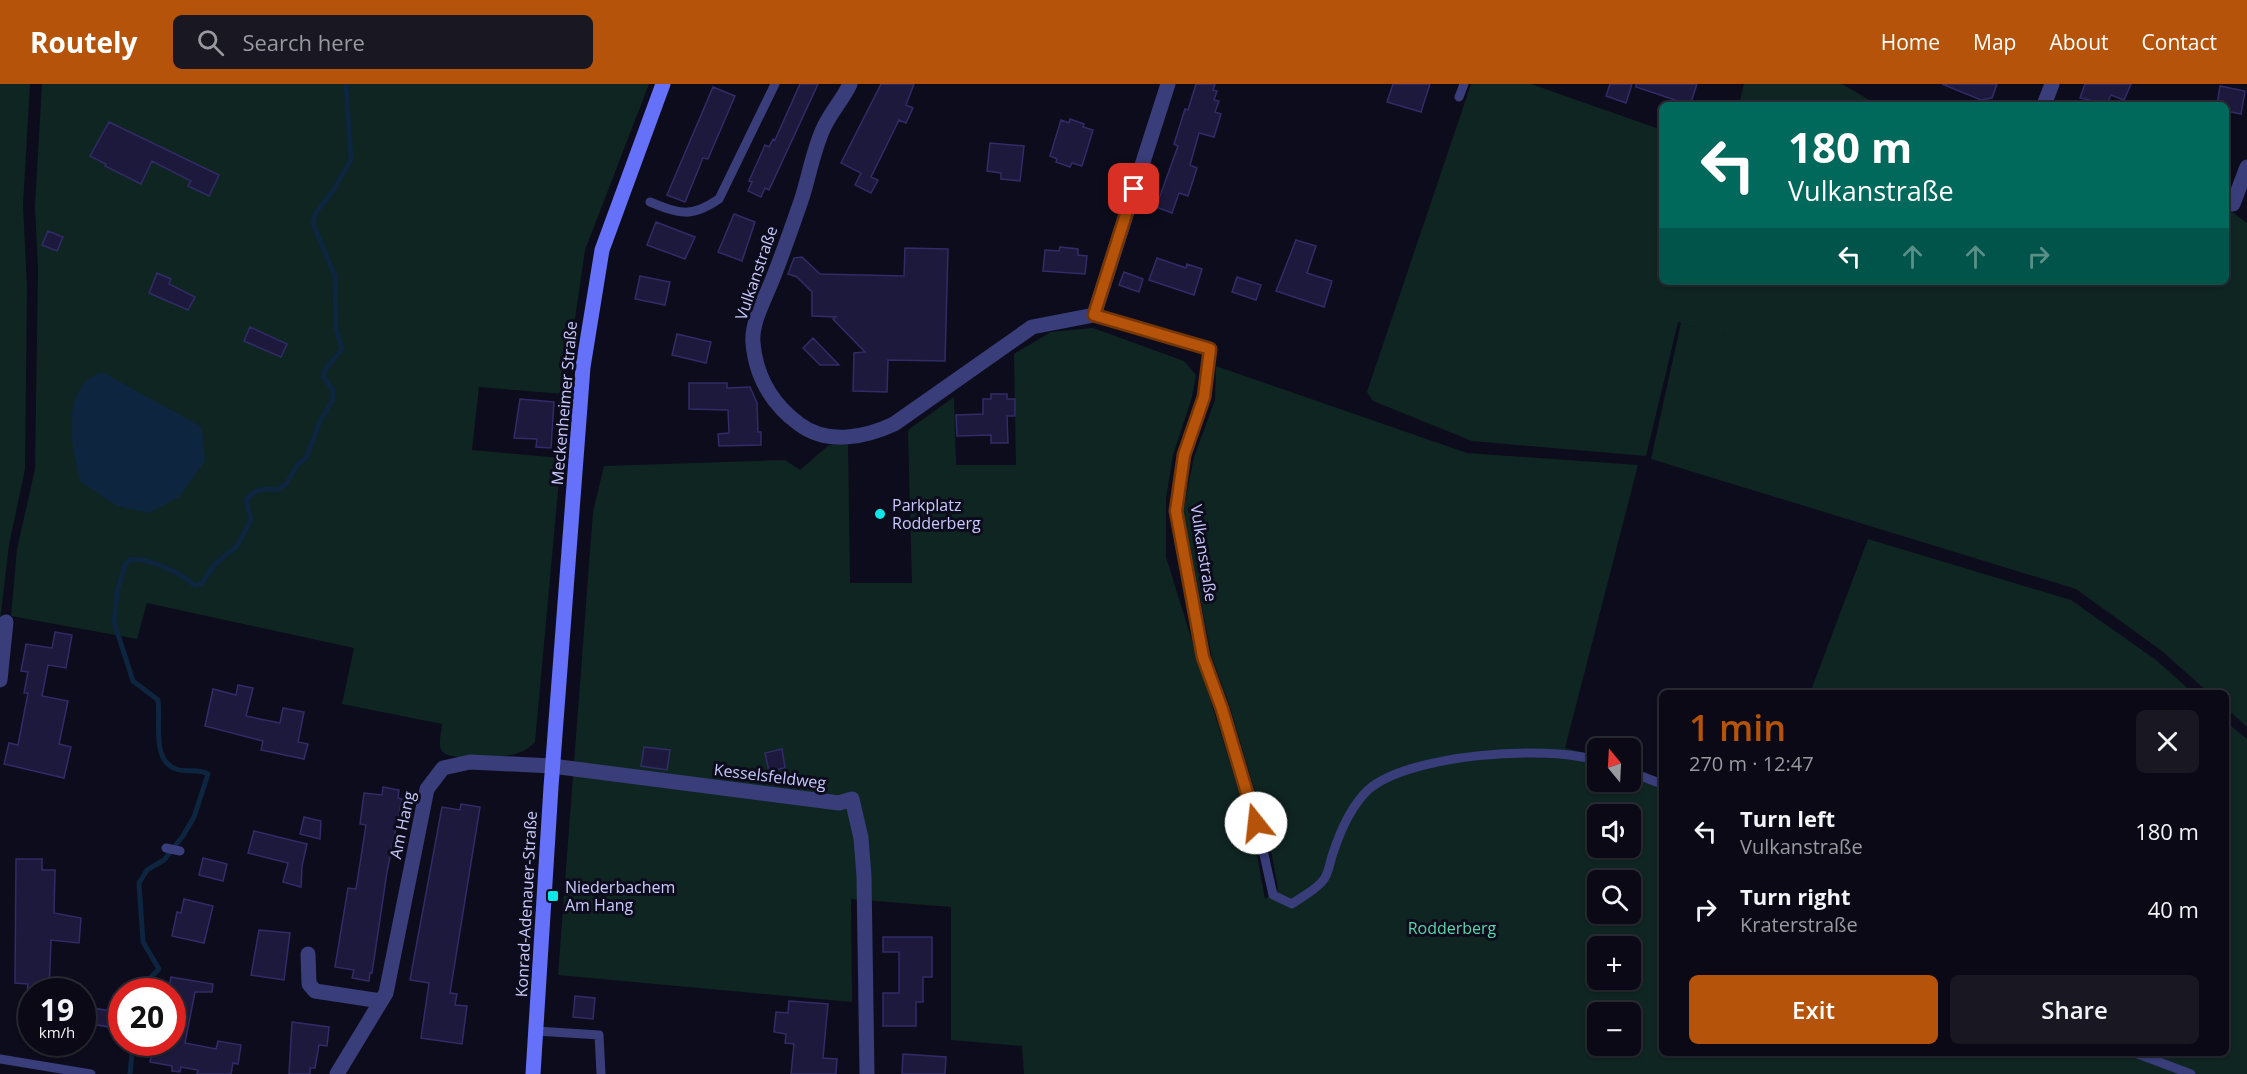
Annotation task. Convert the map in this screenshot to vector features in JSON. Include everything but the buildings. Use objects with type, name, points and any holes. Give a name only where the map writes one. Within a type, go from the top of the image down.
[{"type":"main road","name":"Meckenheimer Straße","points":[[555,736],[583,368],[590,317],[602,250],[663,84]]},
{"type":"main road","name":"Konrad-Adenauer-Straße","points":[[533,1074],[555,736]]},
{"type":"street","name":"Vulkanstraße","points":[[850,84],[824,127],[800,201],[761,305],[753,341],[764,382],[781,410],[802,426],[818,434],[855,437],[877,432],[914,410],[1032,327],[1094,315]]},
{"type":"street","points":[[1094,315],[1168,84]]},
{"type":"street","points":[[2045,102],[2052,84]]},
{"type":"street","points":[[2233,204],[2247,167]]},
{"type":"street","points":[[0,680],[6,622]]},
{"type":"street","name":"Am Hang","points":[[337,1074],[386,993],[427,789],[443,768],[470,762],[552,766]]},
{"type":"street","name":"Kesselsfeldweg","points":[[552,766],[839,803],[852,799],[861,838],[864,876],[867,1074]]},
{"type":"street","points":[[308,954],[309,984],[315,991],[381,1001]]},
{"type":"lane","points":[[650,202],[676,213],[687,213],[704,209],[719,199],[775,84]]},
{"type":"lane","points":[[1459,97],[1464,84]]},
{"type":"lane","name":"Vulkanstraße","points":[[1094,315],[1210,349],[1204,397],[1184,455],[1176,511],[1203,657],[1222,709],[1255,820],[1273,895],[1292,904],[1324,879],[1341,828],[1368,790],[1402,771],[1428,763],[1497,754],[1587,758]]},
{"type":"lane","points":[[1641,776],[1659,783]]},
{"type":"lane","points":[[166,848],[180,851]]},
{"type":"lane","points":[[536,1031],[599,1035],[601,1074]]},
{"type":"lane","points":[[2143,1056],[2191,1074]]},
{"type":"lane","points":[[0,1059],[91,1074]]},
{"type":"green space","points":[[0,84],[30,84],[23,205],[27,287],[25,469],[9,545],[0,621]]},
{"type":"green space","points":[[42,84],[649,84],[585,250],[564,394],[479,387],[472,450],[561,458],[535,742],[530,747],[505,756],[474,758],[454,756],[442,751],[440,741],[442,724],[342,704],[354,648],[147,603],[137,639],[11,616],[17,549],[35,469],[38,269],[35,206]]},
{"type":"green space","points":[[1471,84],[1531,84],[1659,129],[1659,285],[2229,285],[2229,211],[2231,211],[2247,223],[2247,727],[2229,711],[2229,690],[2206,690],[2162,651],[2076,589],[1651,459],[1681,323],[1725,335],[1678,322],[1646,456],[1472,441],[1373,401],[1367,392]]},
{"type":"green space","points":[[1744,84],[1842,84],[1873,102],[1740,102]]},
{"type":"green space","name":"Rodderberg","points":[[1093,328],[1184,361],[1196,375],[1192,397],[1173,455],[1166,498],[1166,557],[1255,844],[1265,899],[1278,889],[1269,839],[1230,707],[1212,658],[1183,512],[1194,457],[1215,400],[1216,366],[1467,453],[1638,465],[1565,748],[1587,754],[1587,792],[1641,792],[1641,771],[1659,778],[1659,1056],[2229,1056],[2229,724],[2247,739],[2247,1074],[1024,1074],[1022,1046],[951,1040],[951,907],[851,899],[852,1002],[558,975],[593,512],[604,466],[785,460],[800,470],[829,445],[848,445],[850,583],[912,583],[908,430],[954,397],[956,465],[1016,465],[1014,354],[1051,332]]},
{"type":"green space","points":[[1868,539],[2071,600],[2156,660],[2190,690],[1811,690]]},
{"type":"water","points":[[102,372],[202,427],[205,461],[179,497],[149,513],[117,506],[80,481],[72,436],[74,404],[79,391],[88,380]]},
{"type":"waterway","points":[[150,978],[159,969],[143,942],[139,883],[147,870],[164,860],[183,836],[194,817],[208,774],[176,769],[163,758],[159,739],[158,700],[133,681],[114,622],[117,592],[125,565],[130,559],[147,561],[165,567],[195,586],[202,583],[215,564],[237,546],[251,520],[246,500],[256,491],[277,490],[286,484],[298,464],[306,458],[321,419],[333,400],[333,390],[323,377],[325,370],[342,349],[336,328],[335,276],[313,224],[315,214],[332,192],[351,160],[346,84]]},
{"type":"waterway","points":[[130,1074],[132,1056]]},
{"type":"place","name":"Parkplatz Rodderberg","points":[[880,514]]},
{"type":"place","name":"Niederbachem Am Hang","points":[[553,896]]},
{"type":"route","points":[[1134,189],[1094,315],[1210,349],[1204,397],[1184,455],[1176,511],[1203,657],[1222,709],[1256,823]]}]
